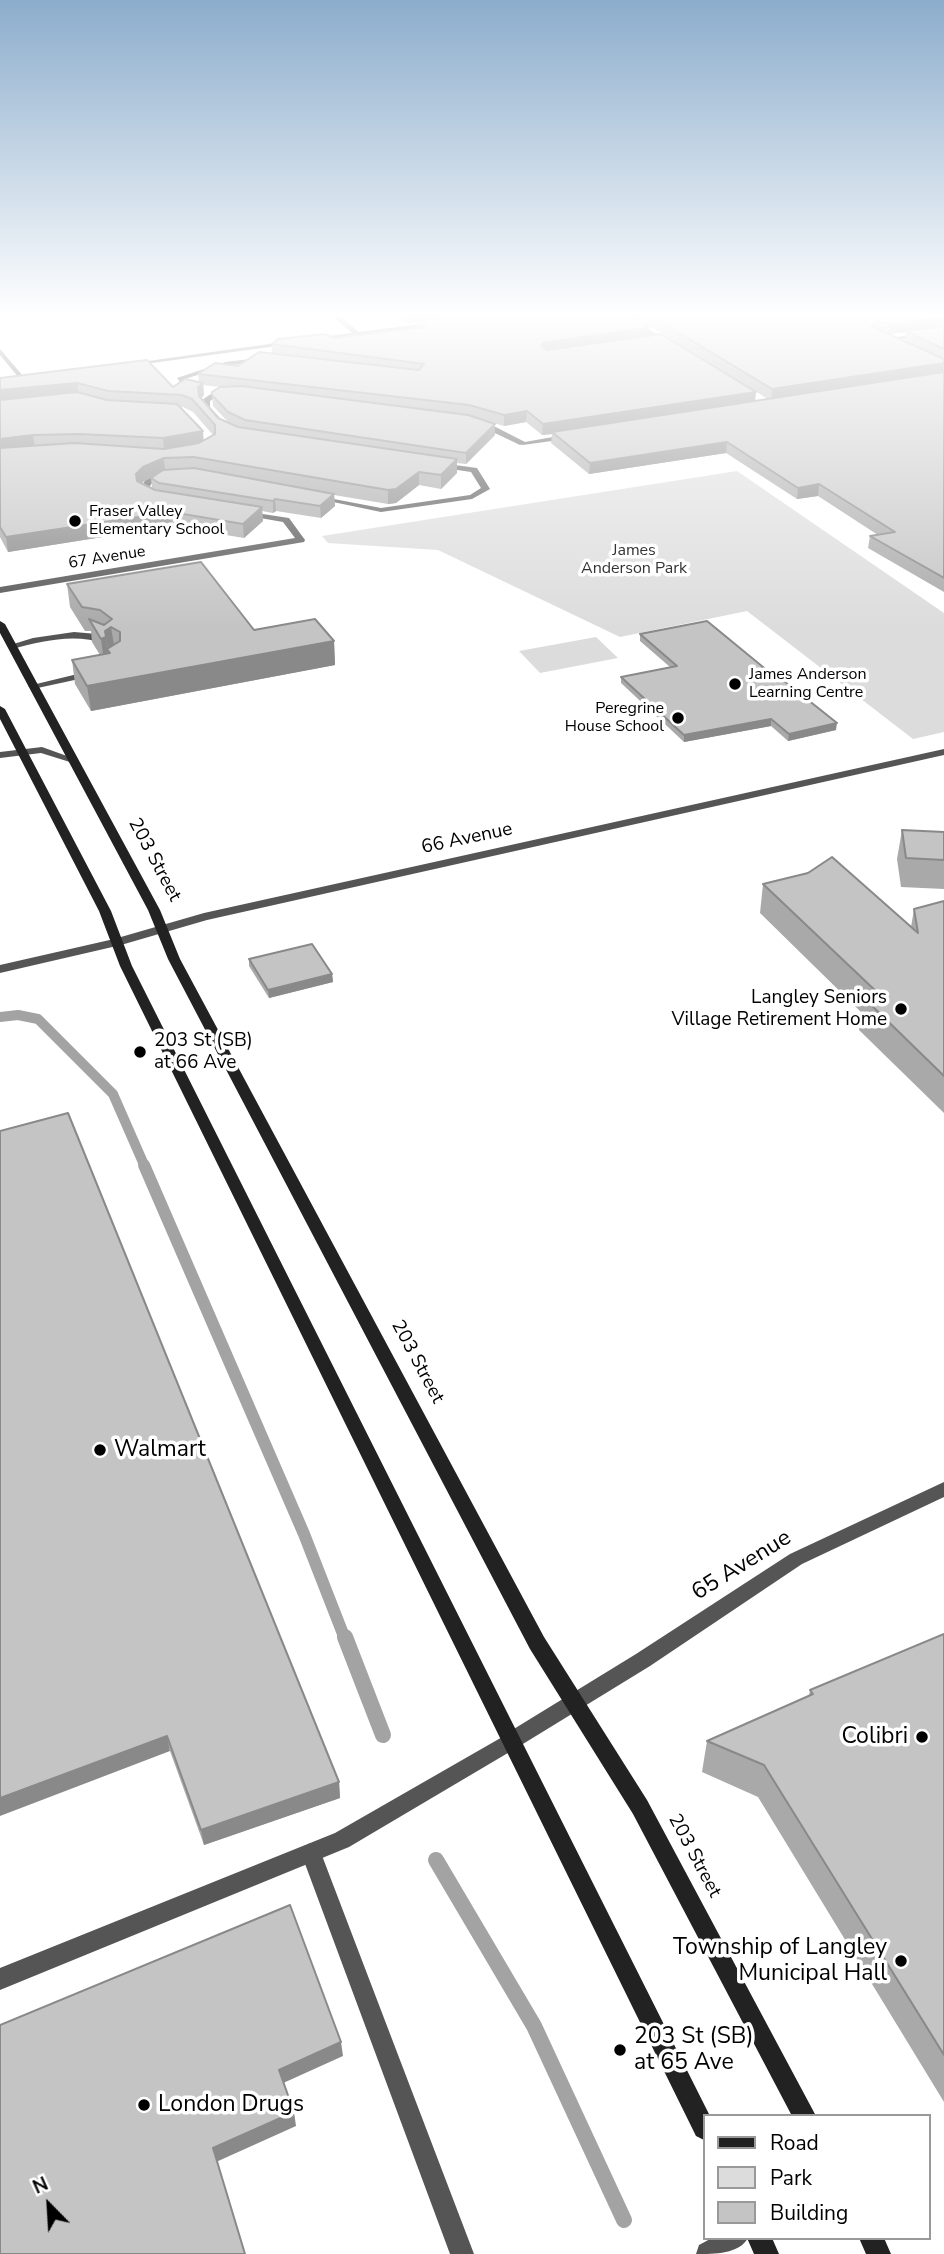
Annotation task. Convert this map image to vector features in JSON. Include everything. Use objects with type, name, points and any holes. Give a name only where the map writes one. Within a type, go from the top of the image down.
[{"type":"main road","name":"203 Street","points":[[0,624],[154,910],[174,959],[264,1124],[537,1643],[640,1807],[804,2114]]},
{"type":"main road","points":[[0,709],[105,911],[126,966],[702,2124]]},
{"type":"street","points":[[216,418],[224,426]]},
{"type":"street","points":[[470,421],[487,425],[523,443],[578,434]]},
{"type":"street","points":[[314,498],[381,510],[472,497],[486,489],[474,470],[433,464]]},
{"type":"street","points":[[170,501],[157,499],[143,489],[149,481],[170,475],[183,475]]},
{"type":"street","name":"67 Avenue","points":[[0,590],[301,540],[286,520],[234,512]]},
{"type":"street","points":[[12,646],[75,635],[102,637],[108,643]]},
{"type":"street","points":[[33,686],[101,671]]},
{"type":"street","points":[[0,755],[42,750],[73,760]]},
{"type":"street","name":"66 Avenue","points":[[0,969],[117,942],[217,914],[944,752]]},
{"type":"street","name":"65 Avenue","points":[[0,1979],[342,1840],[511,1741],[796,1559],[944,1489]]},
{"type":"street","points":[[310,1853],[462,2254]]},
{"type":"street","points":[[708,2254],[732,2240]]},
{"type":"green space","name":"James Anderson Park","points":[[737,471],[944,613],[944,732],[913,739],[747,611],[620,637],[438,550],[328,543],[322,536]]},
{"type":"green space","points":[[596,637],[618,658],[540,673],[519,651]]},
{"type":"building","points":[[0,418],[191,418],[203,431],[163,438],[80,434],[0,439]]},
{"type":"building","points":[[209,418],[218,418],[238,427],[457,459],[441,475],[419,472],[396,489],[388,490],[194,457],[164,458],[143,467],[136,474],[137,481],[155,490],[262,507],[243,524],[171,512],[6,537],[0,527],[0,448],[74,443],[164,449],[199,443],[215,434],[215,425]]},
{"type":"building","points":[[241,418],[478,418],[495,424],[466,453]]},
{"type":"building","points":[[536,418],[582,418],[543,424]]},
{"type":"building","points":[[642,418],[944,418],[944,578],[870,536],[895,532],[819,484],[798,488],[727,442],[590,463],[552,432]]},
{"type":"building","points":[[194,468],[334,494],[320,506],[159,483],[151,478],[163,470]]},
{"type":"building","points":[[201,562],[254,630],[315,619],[334,641],[87,686],[72,660],[110,653],[107,649],[120,641],[120,632],[111,627],[105,631],[106,637],[101,639],[89,619],[104,625],[112,619],[100,610],[82,607],[67,584]]},
{"type":"building","points":[[707,621],[780,681],[783,680],[837,723],[789,734],[771,719],[684,735],[621,677],[677,666],[640,634]]},
{"type":"building","points":[[902,830],[944,832],[944,860],[906,858]]},
{"type":"building","name":"Langley Seniors Village Retirement Home","points":[[832,857],[918,933],[914,909],[944,901],[944,1076],[865,999],[880,995],[763,884],[808,873]]},
{"type":"building","points":[[312,944],[332,974],[268,990],[249,959]]},
{"type":"building","name":"Walmart","points":[[68,1113],[339,1782],[201,1830],[167,1736],[0,1798],[0,1131]]},
{"type":"building","name":"Township of Langley Municipal Hall","points":[[944,1634],[944,2055],[764,1765],[707,1741],[813,1694],[810,1690]]},
{"type":"building","name":"London Drugs","points":[[290,1905],[341,2042],[279,2070],[294,2112],[213,2148],[245,2254],[0,2254],[0,2025]]},
{"type":"waterway","points":[[0,1017],[18,1015],[38,1019],[113,1094],[145,1167]]},
{"type":"waterway","points":[[144,1165],[304,1534],[345,1639]]},
{"type":"waterway","points":[[345,1637],[383,1735]]},
{"type":"waterway","points":[[436,1860],[534,2026],[624,2220]]},
{"type":"place","name":"Fraser Valley Elementary School","points":[[75,521]]},
{"type":"place","name":"James Anderson Learning Centre","points":[[735,684]]},
{"type":"place","name":"Peregrine House School","points":[[678,718]]},
{"type":"place","name":"Langley Seniors Village Retirement Home","points":[[901,1009]]},
{"type":"place","name":"203 St (SB) at 66 Ave","points":[[140,1052]]},
{"type":"place","name":"Walmart","points":[[100,1450]]},
{"type":"place","name":"Colibri","points":[[922,1737]]},
{"type":"place","name":"Township of Langley Municipal Hall","points":[[901,1961]]},
{"type":"place","name":"203 St (SB) at 65 Ave","points":[[620,2050]]},
{"type":"place","name":"London Drugs","points":[[144,2105]]}]
